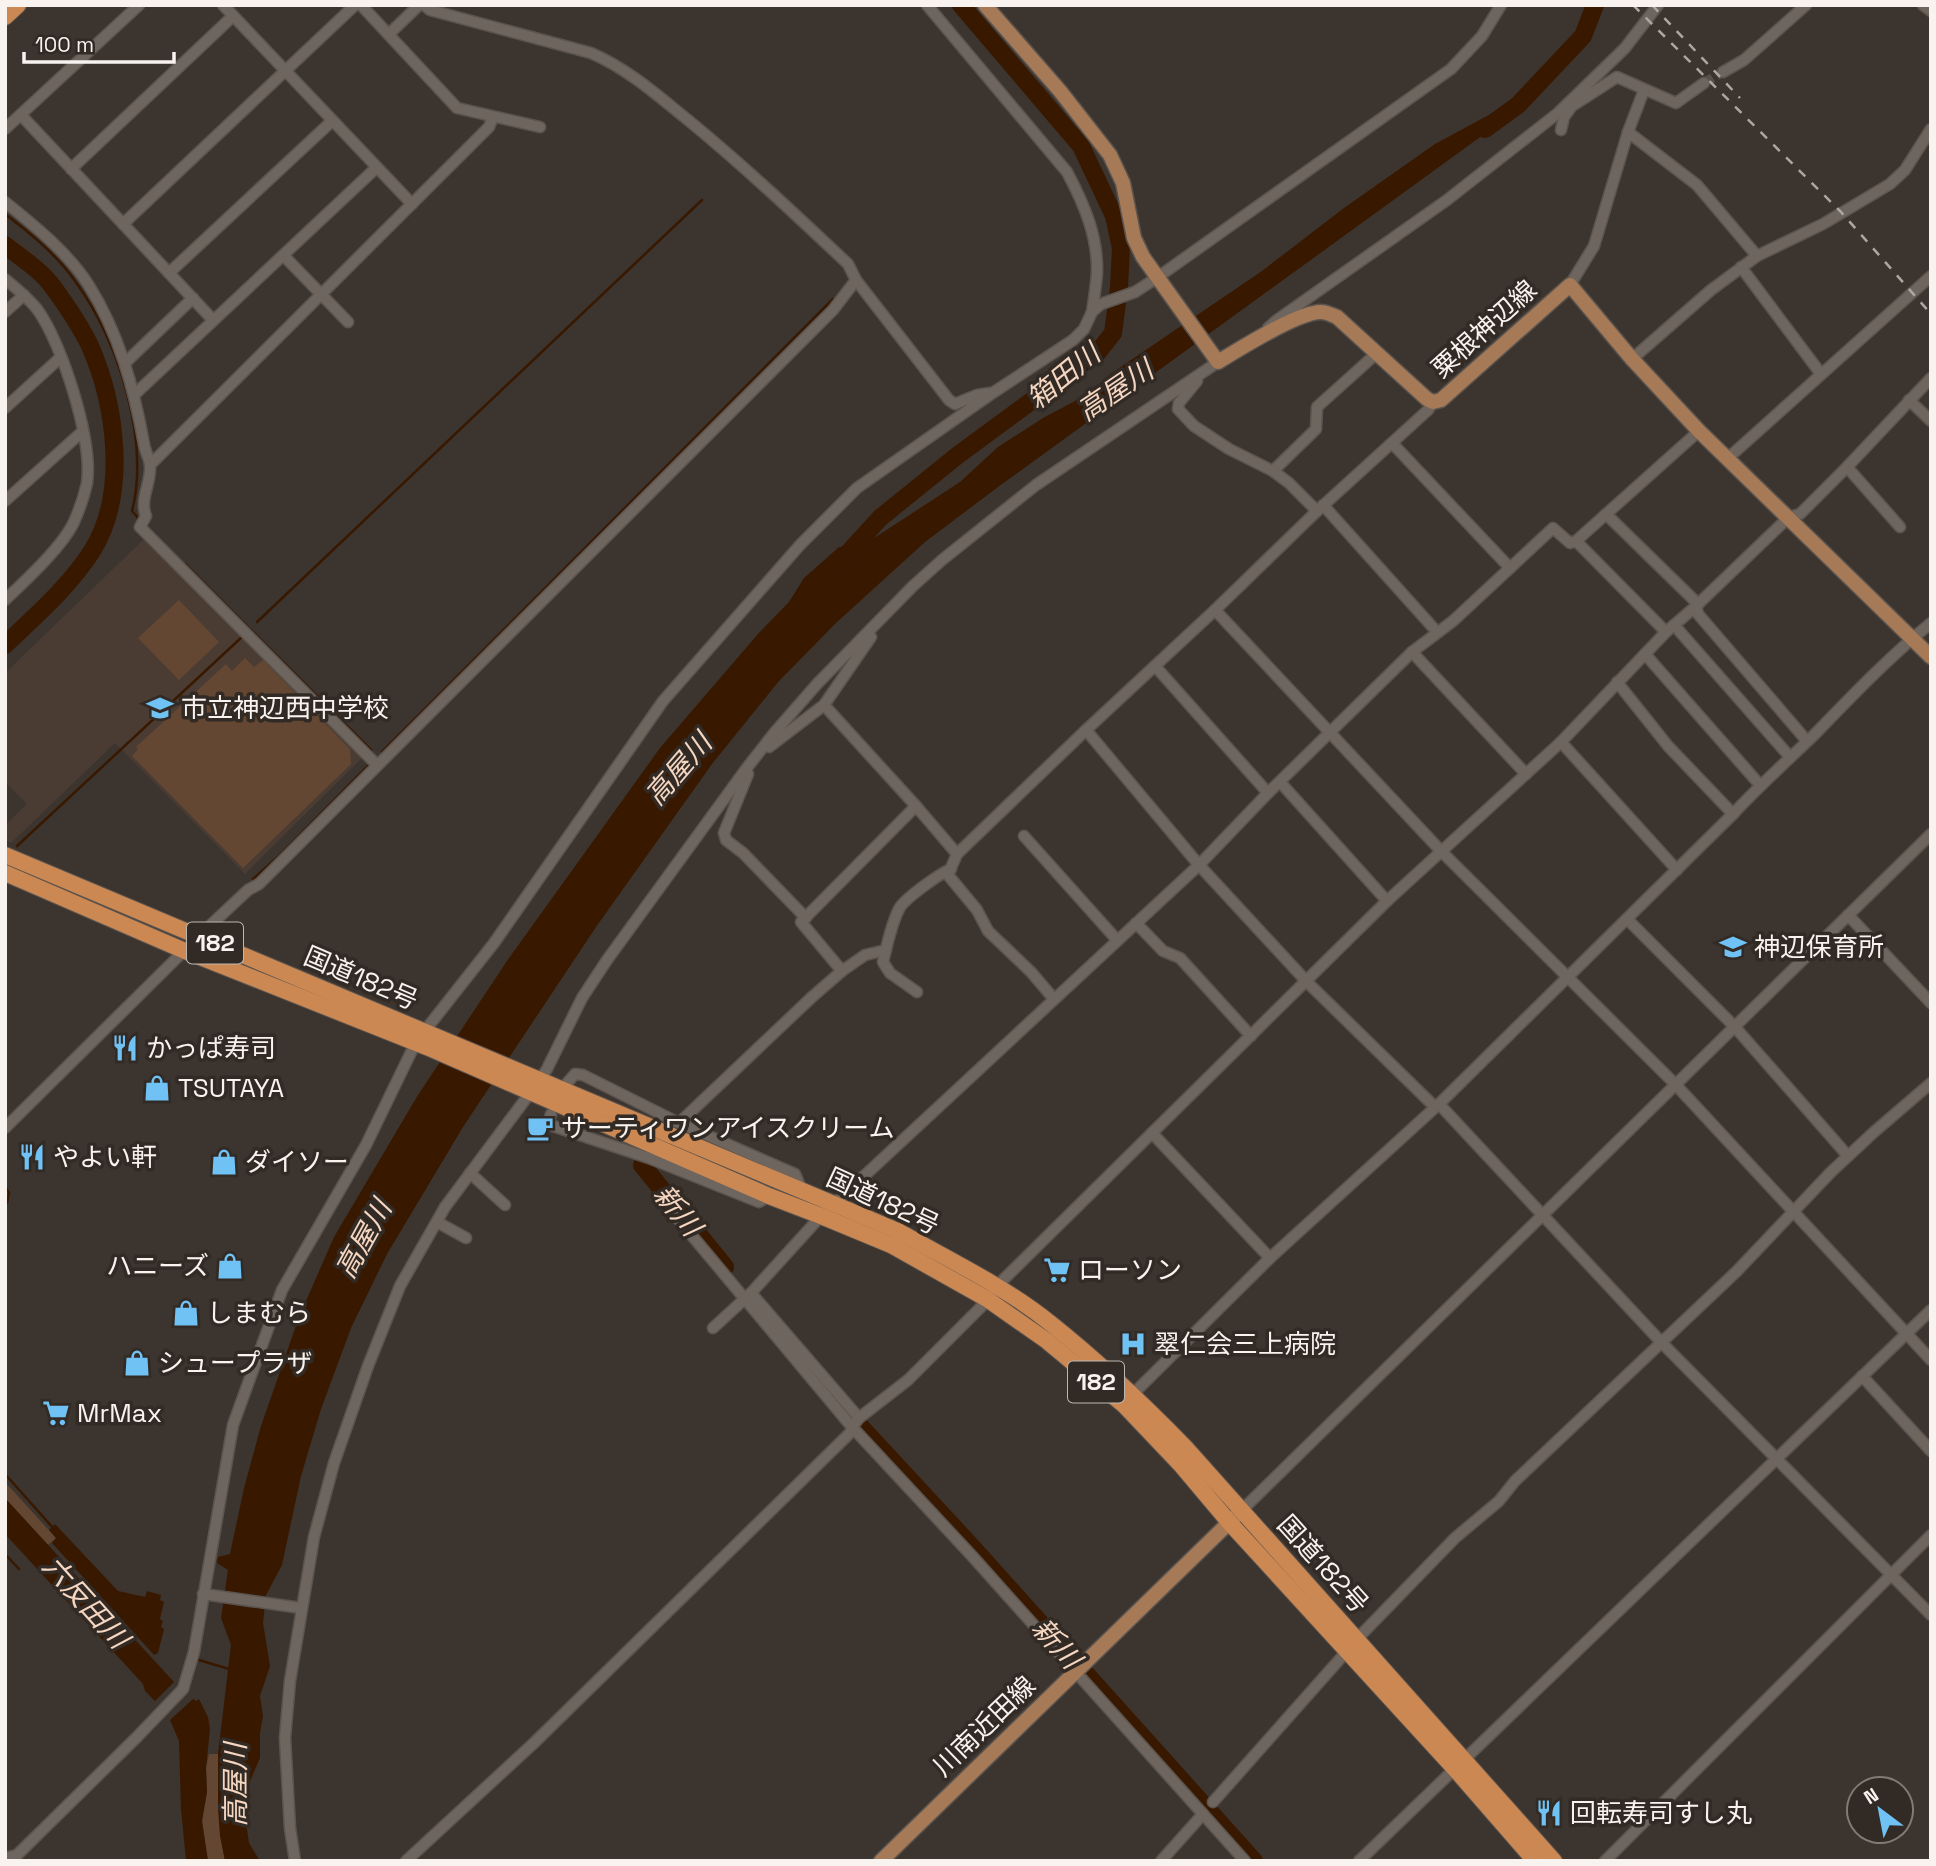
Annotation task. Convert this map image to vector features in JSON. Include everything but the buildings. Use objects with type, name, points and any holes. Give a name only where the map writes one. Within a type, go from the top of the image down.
[{"type":"highway","points":[[5,17],[18,5]]},
{"type":"highway","name":"国道182号","points":[[5,855],[199,936],[426,1040],[530,1084],[802,1191],[827,1210],[891,1245],[1049,1322],[1133,1394],[1185,1447],[1242,1510],[1352,1645],[1460,1765],[1554,1861]]},
{"type":"highway","name":"国道182号","points":[[5,873],[185,951],[426,1040]]},
{"type":"highway","name":"国道182号","points":[[530,1084],[769,1196],[827,1210]]},
{"type":"highway","name":"国道182号","points":[[992,1293],[1124,1405],[1181,1465],[1229,1522],[1352,1645]]},
{"type":"highway","name":"国道182号","points":[[1460,1765],[1535,1861]]},
{"type":"main road","points":[[985,5],[1110,155],[1123,183],[1134,238],[1143,257],[1217,360]]},
{"type":"main road","name":"粟根神辺線","points":[[1217,360],[1262,335],[1307,315],[1322,312],[1337,317],[1427,400],[1433,402],[1441,400],[1570,285],[1632,359],[1699,431],[1931,657]]},
{"type":"main road","name":"川南近田線","points":[[881,1861],[1242,1510]]},
{"type":"street","points":[[5,129],[139,5]]},
{"type":"street","points":[[223,5],[412,204]]},
{"type":"street","points":[[122,224],[355,5]]},
{"type":"street","points":[[361,5],[457,108],[540,127]]},
{"type":"street","points":[[388,34],[419,5]]},
{"type":"street","points":[[425,5],[430,10],[591,53],[633,75],[741,164],[849,264],[856,280],[949,400],[955,404],[994,392]]},
{"type":"street","points":[[5,1858],[17,1855],[183,1689],[206,1594],[233,1425],[282,1290],[426,1040],[663,701],[800,545],[857,488],[1073,340],[1084,329],[1097,308],[1095,240],[1083,201],[1068,172],[927,5]]},
{"type":"street","points":[[1097,308],[1160,281],[1451,69],[1482,36],[1501,5]]},
{"type":"street","points":[[1262,335],[1277,320],[1447,200],[1558,113],[1625,48],[1658,5]]},
{"type":"street","points":[[1723,72],[1744,60],[1806,5]]},
{"type":"street","points":[[1923,5],[1931,11]]},
{"type":"street","points":[[71,169],[233,16]]},
{"type":"street","points":[[1561,130],[1564,117],[1572,106],[1616,77],[1676,103],[1704,83]]},
{"type":"street","points":[[1570,285],[1594,246],[1628,132],[1644,90]]},
{"type":"street","points":[[21,116],[213,320]]},
{"type":"street","points":[[150,465],[489,127],[493,117]]},
{"type":"street","points":[[169,273],[332,121]]},
{"type":"street","points":[[1632,359],[1711,290],[1757,256],[1823,224],[1890,184],[1905,170],[1931,129]]},
{"type":"street","points":[[1628,132],[1697,185],[1757,256]]},
{"type":"street","points":[[134,395],[376,167]]},
{"type":"street","points":[[5,202],[36,226],[88,283],[126,362],[150,465],[142,508],[146,516],[139,527],[377,765]]},
{"type":"street","points":[[284,256],[348,322]]},
{"type":"street","points":[[1741,267],[1821,374]]},
{"type":"street","points":[[1727,459],[1931,276]]},
{"type":"street","points":[[5,279],[36,309],[61,357],[75,395],[83,431],[87,480],[82,503],[72,526],[58,545],[5,600]]},
{"type":"street","points":[[5,1128],[199,936],[248,890],[259,884],[823,320],[856,280]]},
{"type":"street","points":[[5,312],[23,295]]},
{"type":"street","points":[[126,362],[193,298]]},
{"type":"street","points":[[1273,471],[1316,429],[1317,407],[1377,353]]},
{"type":"street","points":[[5,408],[61,357]]},
{"type":"street","points":[[1217,360],[1179,403],[1178,409],[1194,426],[1229,449],[1273,471],[1320,508],[1437,632]]},
{"type":"street","points":[[295,1861],[290,1828],[285,1738],[297,1607],[334,1463],[368,1366],[400,1286],[445,1207],[530,1084],[607,960],[746,769],[817,684],[942,559],[1036,485],[1204,372]]},
{"type":"street","points":[[406,1861],[535,1742],[668,1613],[851,1432],[856,1422],[908,1380],[1152,1133],[1387,901],[1560,742],[1670,629],[1789,517],[1800,513],[1931,379]]},
{"type":"street","points":[[1909,400],[1931,421]]},
{"type":"street","points":[[1054,999],[1031,972],[988,931],[977,910],[948,875],[957,854],[1433,402]]},
{"type":"street","points":[[5,501],[83,431]]},
{"type":"street","points":[[713,1328],[747,1296],[827,1210],[1199,865],[1268,793],[1412,652],[1453,621],[1553,528],[1570,543],[1576,541],[1699,431]]},
{"type":"street","points":[[1392,443],[1510,568]]},
{"type":"street","points":[[1847,467],[1900,527]]},
{"type":"street","points":[[1606,514],[1695,601],[1698,614],[1807,741]]},
{"type":"street","points":[[1576,541],[1670,629],[1790,757]]},
{"type":"street","points":[[1216,610],[1441,851],[1675,1084],[1931,1360]]},
{"type":"street","points":[[762,748],[768,747],[824,705],[877,628],[877,623]]},
{"type":"street","points":[[1133,1394],[1270,1258],[1438,1106],[1760,785],[1912,638],[1931,623]]},
{"type":"street","points":[[1412,652],[1526,774]]},
{"type":"street","points":[[1645,654],[1760,785]]},
{"type":"street","points":[[1155,666],[1268,793]]},
{"type":"street","points":[[1617,682],[1668,746],[1733,814]]},
{"type":"street","points":[[824,705],[957,854]]},
{"type":"street","points":[[1086,730],[1199,865],[1307,982],[1438,1106],[1662,1343],[1931,1615]]},
{"type":"street","points":[[1560,742],[1677,870]]},
{"type":"street","points":[[746,769],[748,774],[724,833],[726,840],[743,853],[806,918]]},
{"type":"street","points":[[1280,782],[1387,901]]},
{"type":"street","points":[[842,971],[802,922],[916,806]]},
{"type":"street","points":[[1242,1510],[1931,834]]},
{"type":"street","points":[[1024,836],[1117,940]]},
{"type":"street","points":[[917,992],[890,973],[883,962],[886,950],[900,907],[940,874],[951,869]]},
{"type":"street","points":[[1848,915],[1931,1003]]},
{"type":"street","points":[[1627,919],[1734,1026],[1848,1156]]},
{"type":"street","points":[[1136,923],[1163,951],[1180,958],[1251,1037]]},
{"type":"street","points":[[679,1123],[842,971],[865,955],[886,950]]},
{"type":"street","points":[[568,1082],[575,1074],[583,1075],[679,1123],[795,1174],[802,1191]]},
{"type":"street","points":[[1213,1802],[1352,1645],[1455,1538],[1499,1501],[1515,1481],[1737,1271],[1848,1156],[1931,1083]]},
{"type":"street","points":[[551,1114],[550,1121],[553,1126],[649,1158],[759,1202],[769,1196]]},
{"type":"street","points":[[1152,1133],[1270,1258]]},
{"type":"street","points":[[470,1173],[505,1205]]},
{"type":"street","points":[[673,1213],[972,1556],[1080,1666],[1245,1861]]},
{"type":"street","points":[[437,1222],[466,1238]]},
{"type":"street","points":[[1359,1861],[1931,1310]]},
{"type":"street","points":[[1862,1376],[1931,1451]]},
{"type":"street","points":[[1605,1861],[1931,1535]]},
{"type":"street","points":[[206,1594],[297,1607]]},
{"type":"street","points":[[1161,1861],[1203,1814]]},
{"type":"shaded area","name":"市立神辺西中学校","points":[[145,538],[363,757],[245,874],[115,743],[11,843],[5,840],[5,825],[27,804],[5,782],[5,673]]},
{"type":"shaded area","points":[[179,600],[219,642],[179,680],[138,638]]},
{"type":"shaded area","points":[[245,658],[254,667],[263,660],[350,749],[351,764],[243,868],[132,756],[138,749],[136,747],[226,664],[232,671]]},
{"type":"shaded area","points":[[5,1482],[56,1538],[48,1545],[5,1498]]},
{"type":"shaded area","points":[[209,1754],[218,1754],[218,1794],[225,1861],[208,1861],[202,1821]]},
{"type":"water","points":[[1498,110],[1505,119],[925,542],[836,623],[779,681],[712,764],[596,927],[463,1127],[387,1254],[351,1328],[321,1409],[301,1476],[282,1565],[266,1595],[263,1623],[270,1666],[260,1696],[263,1716],[260,1758],[248,1786],[246,1823],[249,1843],[260,1861],[225,1861],[218,1808],[218,1754],[231,1645],[221,1618],[228,1570],[217,1563],[218,1557],[230,1554],[261,1426],[299,1317],[334,1237],[418,1095],[507,961],[660,748],[789,602],[804,578],[839,547],[862,546],[960,482],[998,447],[1043,418],[1090,393],[1109,375],[1262,271],[1344,208],[1435,144]]},
{"type":"water","points":[[5,1498],[174,1682],[155,1701],[145,1691],[143,1684],[5,1534]]},
{"type":"water","points":[[55,1524],[118,1591],[145,1597],[147,1591],[161,1595],[160,1600],[164,1602],[160,1619],[164,1629],[158,1653],[154,1655],[52,1543],[56,1538],[49,1530]]},
{"type":"water","points":[[193,1699],[199,1699],[208,1717],[210,1729],[206,1768],[207,1792],[202,1821],[208,1861],[186,1861],[179,1741],[170,1720]]},
{"type":"waterway","name":"箱田川","points":[[840,562],[880,518],[958,455],[1098,352],[1113,333],[1121,248],[1114,216],[1081,146],[961,5]]},
{"type":"waterway","name":"高屋川","points":[[1485,129],[1518,105],[1583,36],[1595,5]]},
{"type":"waterway","points":[[257,622],[702,200]]},
{"type":"waterway","points":[[5,214],[43,245],[68,271],[105,332],[117,361],[133,422],[137,453],[132,511],[140,520]]},
{"type":"waterway","name":"六反田川","points":[[5,245],[48,281],[87,339],[106,395],[114,449],[111,503],[92,551],[62,589],[5,645]]},
{"type":"waterway","points":[[382,752],[833,299]]},
{"type":"waterway","points":[[185,564],[371,750]]},
{"type":"waterway","points":[[17,846],[243,636]]},
{"type":"waterway","points":[[253,879],[370,764]]},
{"type":"waterway","name":"新川","points":[[645,1162],[642,1165],[725,1267]]},
{"type":"waterway","points":[[5,1187],[9,1193],[5,1205]]},
{"type":"waterway","name":"新川","points":[[860,1426],[1254,1861]]},
{"type":"waterway","points":[[5,1474],[54,1529]]},
{"type":"waterway","points":[[5,1554],[19,1569]]},
{"type":"waterway","points":[[199,1660],[229,1669]]},
{"type":"tunnel","points":[[1704,83],[1723,72]]},
{"type":"railway","points":[[1633,5],[1841,212],[1931,314]]},
{"type":"railway","points":[[1652,5],[1740,98]]},
{"type":"place","name":"市立神辺西中学校","points":[[160,708]]},
{"type":"place","name":"神辺保育所","points":[[1733,947]]},
{"type":"place","name":"かっぱ寿司","points":[[125,1048]]},
{"type":"place","name":"TSUTAYA","points":[[157,1088]]},
{"type":"place","name":"サーティワンアイスクリーム","points":[[540,1128]]},
{"type":"place","name":"やよい軒","points":[[32,1157]]},
{"type":"place","name":"ダイソー","points":[[224,1162]]},
{"type":"place","name":"ハニーズ","points":[[230,1266]]},
{"type":"place","name":"ローソン","points":[[1057,1270]]},
{"type":"place","name":"しまむら","points":[[186,1313]]},
{"type":"place","name":"翠仁会三上病院","points":[[1133,1344]]},
{"type":"place","name":"シュープラザ","points":[[137,1363]]},
{"type":"place","name":"MrMax","points":[[56,1413]]},
{"type":"place","name":"回転寿司すし丸","points":[[1549,1813]]}]
